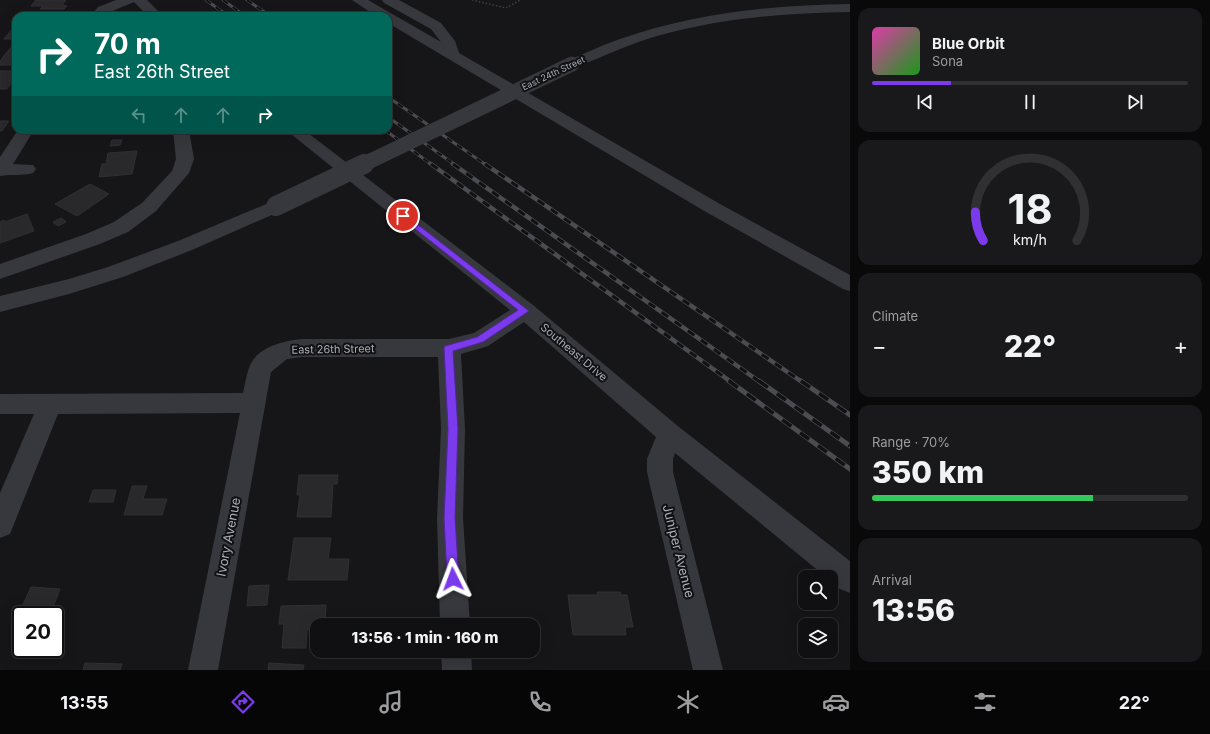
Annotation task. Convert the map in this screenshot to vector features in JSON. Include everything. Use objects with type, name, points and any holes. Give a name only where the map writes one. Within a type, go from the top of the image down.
[{"type":"street","points":[[101,12],[128,0]]},
{"type":"street","points":[[139,0],[152,12]]},
{"type":"street","points":[[359,0],[379,12]]},
{"type":"street","points":[[389,0],[436,26],[448,41],[453,56]]},
{"type":"street","name":"East 24th Street","points":[[0,304],[90,281],[198,242],[572,64],[626,42],[690,25],[776,11],[850,8]]},
{"type":"street","points":[[392,20],[713,208],[850,284]]},
{"type":"street","points":[[1,170],[24,134]]},
{"type":"street","points":[[0,272],[121,227],[149,207],[180,173],[185,159],[182,134]]},
{"type":"street","name":"Southeast Drive","points":[[299,134],[525,311],[670,434],[850,579]]},
{"type":"street","points":[[1,170],[27,169]]},
{"type":"street","name":"East 26th Street","points":[[254,403],[260,368],[270,357],[282,350],[302,348],[449,348],[480,340],[525,311]]},
{"type":"street","points":[[449,348],[453,429],[450,518],[455,618]]},
{"type":"street","points":[[0,404],[254,403]]},
{"type":"street","name":"Ivory Avenue","points":[[203,670],[254,403]]},
{"type":"street","points":[[0,525],[50,404]]},
{"type":"street","name":"Juniper Avenue","points":[[670,434],[660,459],[660,472],[708,670]]},
{"type":"street","points":[[456,658],[457,670]]},
{"type":"path","points":[[472,0],[506,8],[520,0]]},
{"type":"building","points":[[36,0],[66,0],[62,5],[67,6],[64,9],[40,9],[43,6],[31,6]]},
{"type":"building","points":[[12,29],[12,39],[4,39]]},
{"type":"building","points":[[10,48],[12,48],[12,65],[0,65],[0,61]]},
{"type":"building","points":[[0,71],[12,71],[12,76],[9,80],[12,80],[12,82],[7,89],[0,89]]},
{"type":"building","points":[[0,121],[9,121],[2,131],[0,131]]},
{"type":"building","points":[[112,140],[122,140],[120,145],[110,146]]},
{"type":"building","points":[[137,151],[132,174],[99,177],[102,164],[106,164],[108,153]]},
{"type":"building","points":[[90,184],[109,194],[77,216],[55,204]]},
{"type":"building","points":[[27,214],[34,231],[0,243],[0,222],[4,220],[5,222]]},
{"type":"building","points":[[61,218],[66,222],[58,226],[53,222]]},
{"type":"building","points":[[299,475],[338,475],[337,484],[333,484],[331,517],[297,517],[300,495],[297,495]]},
{"type":"building","points":[[132,486],[147,486],[143,499],[167,499],[162,515],[124,515]]},
{"type":"building","points":[[93,490],[116,490],[113,502],[89,502]]},
{"type":"building","points":[[294,538],[331,538],[328,559],[349,559],[347,580],[288,580]]},
{"type":"building","points":[[269,585],[267,605],[247,606],[249,586]]},
{"type":"building","points":[[31,587],[60,589],[53,606],[22,606]]},
{"type":"building","points":[[597,592],[620,592],[621,595],[627,595],[633,627],[625,627],[626,635],[573,635],[568,595],[598,595]]},
{"type":"building","points":[[326,605],[325,618],[310,618],[310,630],[307,630],[306,648],[282,648],[284,624],[279,624],[281,606]]},
{"type":"building","points":[[85,663],[122,664],[120,670],[83,670]]},
{"type":"building","points":[[269,663],[304,665],[303,670],[268,670]]},
{"type":"railway","points":[[206,0],[222,12]]},
{"type":"railway","points":[[223,0],[240,12]]},
{"type":"railway","points":[[247,0],[264,12]]},
{"type":"railway","points":[[392,100],[486,165]]},
{"type":"railway","points":[[392,120],[455,165]]},
{"type":"railway","points":[[390,134],[432,165]]},
{"type":"railway","points":[[431,164],[731,382]]},
{"type":"railway","points":[[453,164],[760,382]]},
{"type":"railway","points":[[485,164],[802,382]]},
{"type":"railway","points":[[729,381],[850,469]]},
{"type":"railway","points":[[759,381],[850,446]]},
{"type":"railway","points":[[801,381],[850,415]]},
{"type":"route","points":[[403,216],[525,311],[480,340],[449,348],[453,429],[450,518],[453,579]]}]
